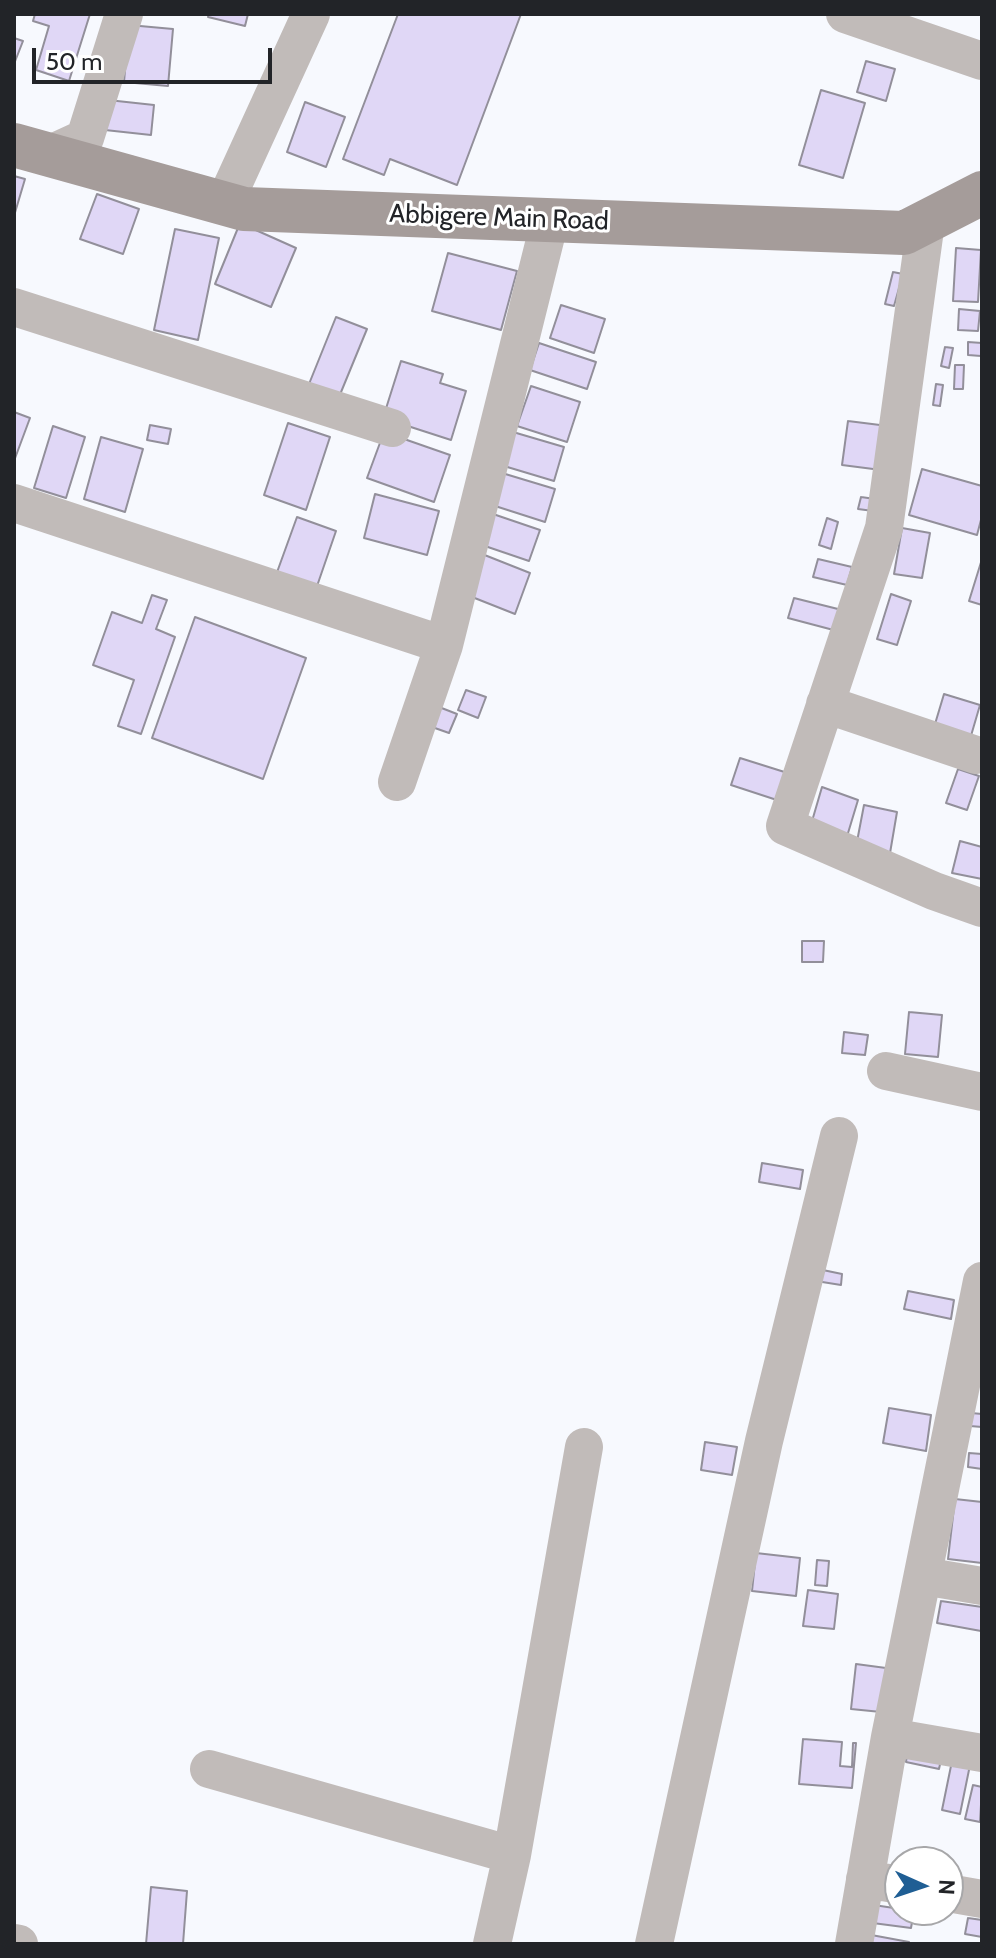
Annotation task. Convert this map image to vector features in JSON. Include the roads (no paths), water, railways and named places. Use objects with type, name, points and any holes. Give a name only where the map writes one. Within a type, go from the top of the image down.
[{"type":"main road","name":"Abbigere Main Road","points":[[31,150],[244,209],[904,233],[982,193]]},
{"type":"street","points":[[31,150],[85,138],[124,14]]},
{"type":"street","points":[[224,204],[311,14]]},
{"type":"street","points":[[845,14],[982,61]]},
{"type":"street","points":[[397,782],[444,645],[550,220]]},
{"type":"street","points":[[926,222],[884,528],[785,826],[934,891],[982,908]]},
{"type":"street","points":[[14,307],[392,428]]},
{"type":"street","points":[[14,503],[444,645]]},
{"type":"street","points":[[825,704],[976,755]]},
{"type":"street","points":[[886,1071],[982,1092]]},
{"type":"street","points":[[654,1944],[764,1441],[839,1136]]},
{"type":"street","points":[[854,1944],[883,1882],[890,1737],[923,1576],[967,1430],[981,1287]]},
{"type":"street","points":[[492,1944],[512,1855],[584,1447]]},
{"type":"street","points":[[923,1576],[982,1586]]},
{"type":"street","points":[[890,1737],[982,1753]]},
{"type":"street","points":[[209,1769],[512,1855]]}]
